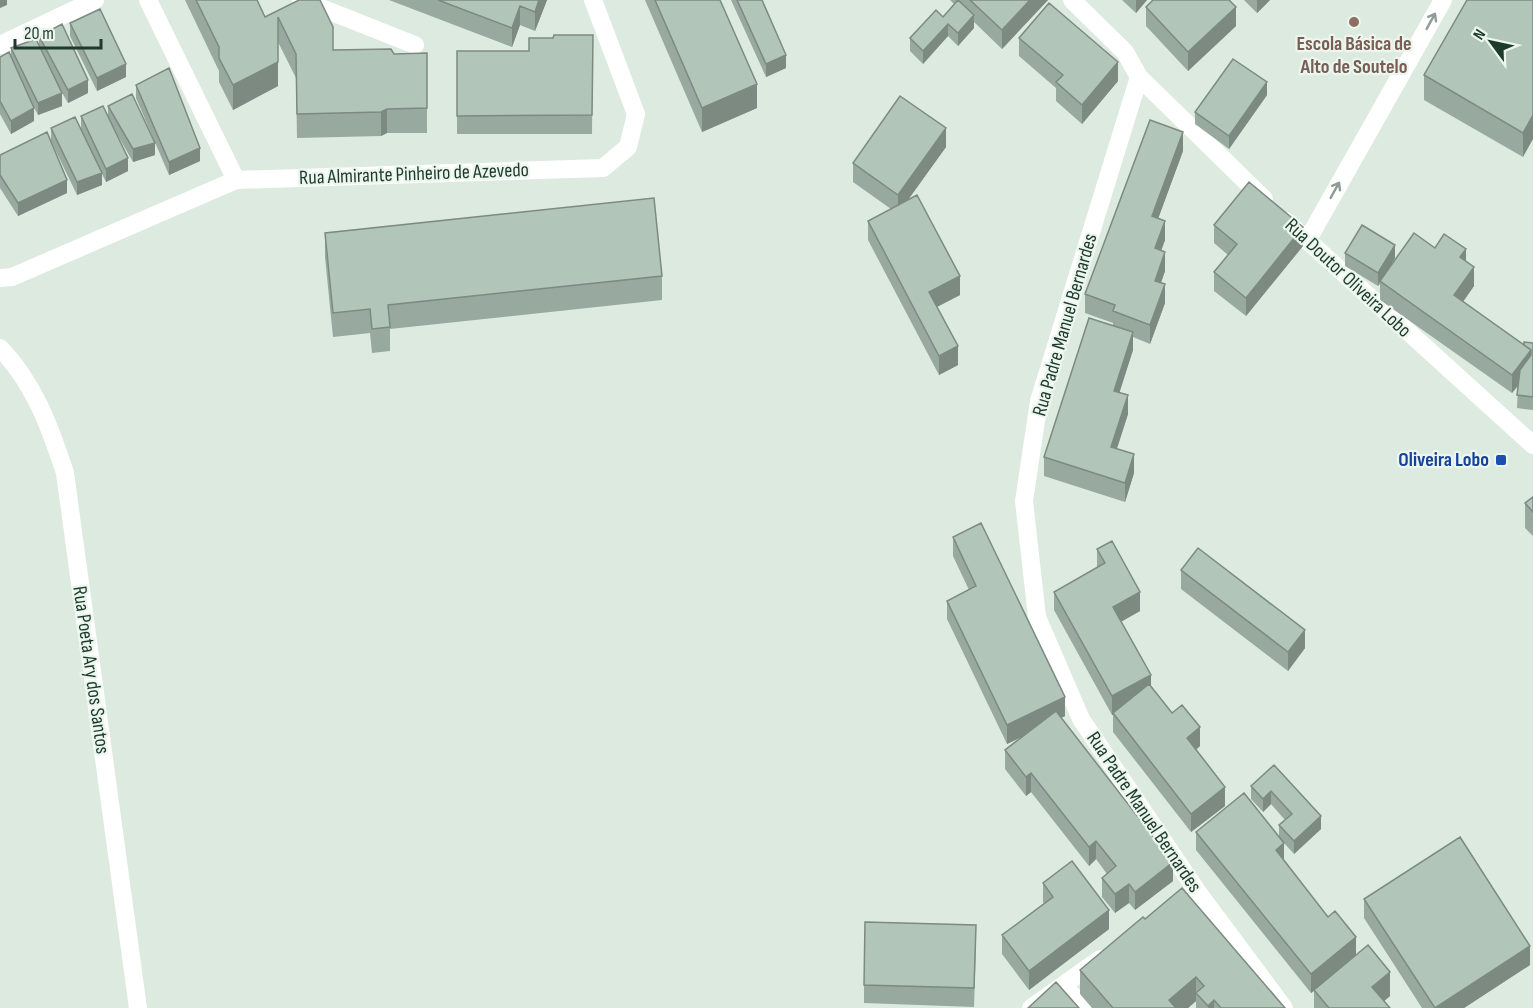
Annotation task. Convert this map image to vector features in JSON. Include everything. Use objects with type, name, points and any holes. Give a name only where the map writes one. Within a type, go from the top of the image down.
[{"type":"street","points":[[0,45],[94,0]]},
{"type":"street","points":[[0,278],[12,277],[236,180],[148,0]]},
{"type":"street","points":[[301,0],[415,45]]},
{"type":"street","name":"Rua Almirante Pinheiro de Azevedo","points":[[236,180],[603,168],[628,147],[636,114],[593,0]]},
{"type":"street","name":"Rua Doutor Oliveira Lobo","points":[[1072,0],[1125,52],[1139,77],[1307,242],[1533,446]]},
{"type":"street","points":[[1307,242],[1443,0]]},
{"type":"street","name":"Rua Padre Manuel Bernardes","points":[[1139,77],[1039,401],[1024,501],[1037,617],[1081,719],[1197,891],[1284,1008]]},
{"type":"street","name":"Rua Poeta Ary dos Santos","points":[[0,348],[31,387],[53,435],[65,472],[138,1008]]},
{"type":"street","points":[[1180,902],[1197,891]]},
{"type":"street","points":[[1031,1008],[1110,952]]},
{"type":"street","points":[[1065,986],[1083,1008]]},
{"type":"building","points":[[196,0],[257,0],[265,17],[299,0],[320,0],[333,27],[333,50],[391,49],[394,54],[427,53],[427,108],[387,109],[381,112],[297,114],[296,54],[278,17],[278,62],[233,85],[219,58],[219,47]]},
{"type":"building","points":[[438,0],[539,0],[535,12],[520,6],[512,28]]},
{"type":"building","points":[[655,0],[720,0],[757,84],[702,108]]},
{"type":"building","points":[[737,0],[762,0],[786,55],[766,64]]},
{"type":"building","points":[[958,0],[974,15],[958,33],[948,24],[923,51],[910,38],[936,10],[943,17]]},
{"type":"building","points":[[970,0],[1030,0],[1002,30]]},
{"type":"building","points":[[1153,0],[1229,0],[1236,7],[1188,52],[1146,7]]},
{"type":"building","points":[[1467,0],[1533,0],[1533,115],[1523,133],[1424,75]]},
{"type":"building","points":[[1049,3],[1118,62],[1082,105],[1056,82],[1063,75],[1019,38]]},
{"type":"building","points":[[100,9],[126,64],[97,78],[70,23]]},
{"type":"building","points":[[62,24],[88,80],[68,90],[39,36]]},
{"type":"building","points":[[554,35],[593,35],[592,115],[457,116],[457,51],[529,51],[529,38],[553,38]]},
{"type":"building","points":[[36,39],[62,93],[38,103],[11,48]]},
{"type":"building","points":[[9,52],[34,108],[11,121],[0,101],[0,57]]},
{"type":"building","points":[[1233,59],[1267,82],[1229,136],[1195,112]]},
{"type":"building","points":[[169,68],[200,148],[169,162],[136,85]]},
{"type":"building","points":[[132,94],[155,143],[133,149],[108,106]]},
{"type":"building","points":[[900,96],[946,128],[898,195],[853,163]]},
{"type":"building","points":[[103,106],[128,158],[106,169],[81,116]]},
{"type":"building","points":[[75,117],[102,173],[77,182],[51,128]]},
{"type":"building","points":[[1150,120],[1183,132],[1152,216],[1165,221],[1155,248],[1165,252],[1155,281],[1165,284],[1150,325],[1113,311],[1115,305],[1085,294]]},
{"type":"building","points":[[47,132],[67,180],[18,203],[0,175],[0,155]]},
{"type":"building","points":[[1249,182],[1303,227],[1246,298],[1214,272],[1237,244],[1214,225]]},
{"type":"building","points":[[917,195],[960,276],[929,292],[958,346],[939,356],[868,221]]},
{"type":"building","points":[[654,198],[662,276],[388,305],[390,327],[372,329],[370,309],[333,313],[325,233]]},
{"type":"building","points":[[1362,225],[1395,245],[1378,273],[1345,253]]},
{"type":"building","points":[[1414,233],[1435,248],[1444,234],[1466,249],[1460,257],[1474,267],[1454,295],[1531,350],[1512,375],[1380,281]]},
{"type":"building","points":[[1089,318],[1133,332],[1114,391],[1128,395],[1111,447],[1134,454],[1125,483],[1044,457]]},
{"type":"building","points":[[1524,342],[1533,343],[1533,397],[1517,395],[1520,370],[1531,355],[1531,350],[1524,345]]},
{"type":"building","points":[[1533,497],[1533,512],[1525,503]]},
{"type":"building","points":[[981,523],[1065,697],[1007,725],[947,601],[976,586],[953,537]]},
{"type":"building","points":[[1112,541],[1140,592],[1113,607],[1151,675],[1112,696],[1054,592],[1105,563],[1097,549]]},
{"type":"building","points":[[1198,548],[1305,630],[1288,652],[1181,570]]},
{"type":"building","points":[[1149,684],[1172,713],[1182,705],[1200,727],[1187,738],[1225,787],[1191,814],[1113,713]]},
{"type":"building","points":[[1056,711],[1173,862],[1135,892],[1129,884],[1115,894],[1102,878],[1116,866],[1096,841],[1089,847],[1031,773],[1026,777],[1005,750]]},
{"type":"building","points":[[1274,765],[1321,816],[1294,841],[1279,825],[1292,814],[1271,791],[1263,799],[1251,786]]},
{"type":"building","points":[[1244,793],[1284,843],[1276,850],[1328,917],[1335,911],[1356,937],[1311,974],[1196,832]]},
{"type":"building","points":[[1460,837],[1530,946],[1435,1008],[1364,899]]},
{"type":"building","points":[[1072,861],[1109,910],[1029,971],[1002,935],[1053,897],[1043,883]]},
{"type":"building","points":[[1182,888],[1285,1008],[1221,1008],[1214,1000],[1208,1006],[1196,993],[1204,986],[1196,977],[1169,1000],[1176,1008],[1113,1008],[1080,970],[1143,917],[1145,919]]},
{"type":"building","points":[[865,922],[976,925],[974,988],[864,985]]},
{"type":"building","points":[[1368,945],[1390,972],[1372,987],[1390,1008],[1329,1008],[1314,990]]},
{"type":"building","points":[[1056,982],[1079,1008],[1028,1008]]},
{"type":"place","name":"Escola Básica de Alto de Soutelo","points":[[1354,22]]},
{"type":"place","name":"Oliveira Lobo","points":[[1501,460]]}]
